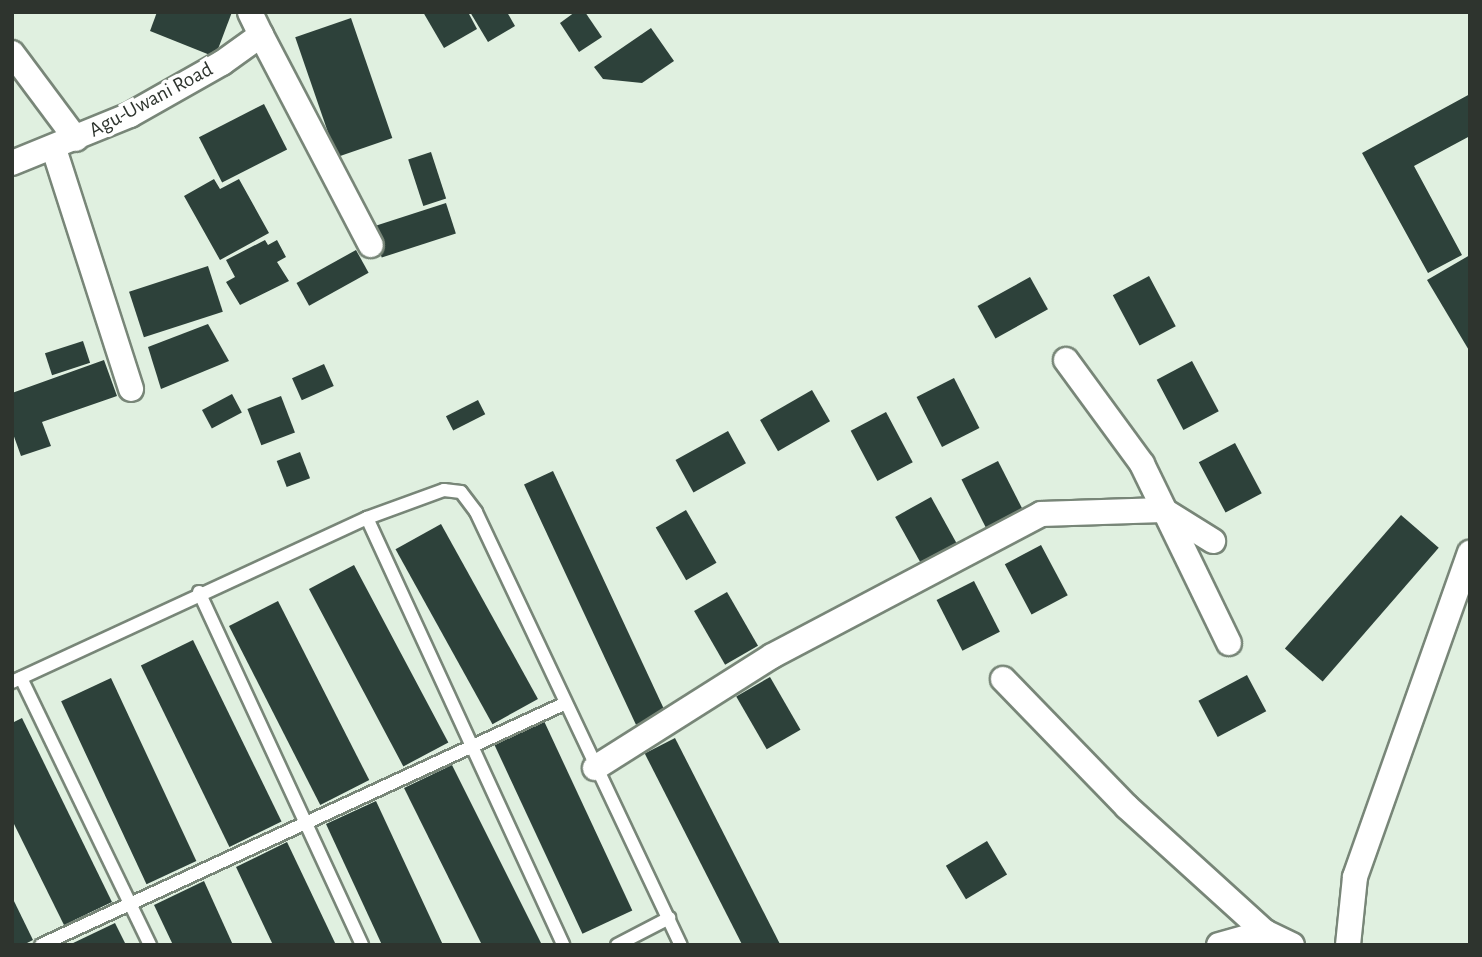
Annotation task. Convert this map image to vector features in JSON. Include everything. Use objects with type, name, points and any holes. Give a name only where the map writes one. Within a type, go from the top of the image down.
[{"type":"street","points":[[250,12],[371,245]]},
{"type":"street","name":"Agu-Uwani Road","points":[[12,163],[65,144],[173,93],[261,35]]},
{"type":"street","points":[[12,53],[65,144],[131,389]]},
{"type":"street","points":[[1066,360],[1133,449],[1229,643]]},
{"type":"street","points":[[596,768],[772,656],[1041,514],[1163,510],[1213,541]]},
{"type":"street","points":[[1348,945],[1355,877],[1470,553]]},
{"type":"street","points":[[1003,680],[1126,806],[1265,932],[1293,945]]},
{"type":"street","points":[[1219,945],[1265,932]]},
{"type":"lane","points":[[150,945],[131,902],[17,680],[199,592],[368,518],[444,490],[461,492],[477,512],[681,945]]},
{"type":"lane","points":[[368,518],[474,743],[563,945]]},
{"type":"lane","points":[[199,592],[362,945]]},
{"type":"lane","points":[[41,945],[474,743],[566,703]]},
{"type":"lane","points":[[617,945],[669,918]]},
{"type":"building","points":[[157,12],[232,12],[215,57],[150,31]]},
{"type":"building","points":[[423,12],[468,12],[477,29],[444,48]]},
{"type":"building","points":[[470,12],[507,12],[515,26],[488,42]]},
{"type":"building","points":[[575,12],[585,12],[602,37],[579,52],[560,23]]},
{"type":"building","points":[[351,18],[392,138],[337,157],[295,37]]},
{"type":"building","points":[[651,28],[674,61],[642,83],[603,79],[594,67]]},
{"type":"building","points":[[1470,94],[1470,136],[1414,166],[1462,255],[1428,273],[1362,153]]},
{"type":"building","points":[[264,104],[287,149],[222,183],[199,137]]},
{"type":"building","points":[[431,152],[446,199],[423,206],[408,159]]},
{"type":"building","points":[[214,179],[220,189],[239,179],[269,233],[220,260],[184,196]]},
{"type":"building","points":[[446,203],[456,233],[382,258],[372,227]]},
{"type":"building","points":[[265,240],[268,245],[277,240],[286,257],[277,262],[289,281],[240,305],[226,282],[235,277],[226,260]]},
{"type":"building","points":[[356,250],[369,273],[309,306],[297,283]]},
{"type":"building","points":[[1470,255],[1470,352],[1427,280]]},
{"type":"building","points":[[208,266],[223,312],[144,337],[129,292]]},
{"type":"building","points":[[1149,276],[1176,326],[1140,346],[1113,295]]},
{"type":"building","points":[[1030,277],[1048,309],[995,338],[978,306]]},
{"type":"building","points":[[208,324],[229,361],[161,389],[148,347]]},
{"type":"building","points":[[83,341],[90,363],[52,375],[45,353]]},
{"type":"building","points":[[104,360],[117,396],[42,422],[51,446],[21,456],[12,431],[12,393]]},
{"type":"building","points":[[1192,361],[1219,411],[1183,430],[1157,380]]},
{"type":"building","points":[[324,364],[334,386],[302,400],[292,378]]},
{"type":"building","points":[[954,378],[979,428],[942,447],[917,397]]},
{"type":"building","points":[[812,390],[830,421],[778,451],[760,420]]},
{"type":"building","points":[[232,394],[242,413],[212,429],[202,410]]},
{"type":"building","points":[[281,396],[295,432],[261,445],[247,409]]},
{"type":"building","points":[[478,400],[485,414],[453,431],[446,416]]},
{"type":"building","points":[[886,412],[913,462],[877,481],[851,431]]},
{"type":"building","points":[[728,431],[746,463],[693,492],[676,460]]},
{"type":"building","points":[[1235,443],[1262,493],[1226,513],[1199,462]]},
{"type":"building","points":[[300,452],[310,478],[287,487],[277,461]]},
{"type":"building","points":[[998,461],[1024,512],[987,530],[961,480]]},
{"type":"building","points":[[553,471],[665,711],[636,725],[524,485]]},
{"type":"building","points":[[931,497],[959,548],[923,568],[895,517]]},
{"type":"building","points":[[686,510],[716,563],[686,580],[656,528]]},
{"type":"building","points":[[1401,515],[1439,548],[1323,681],[1285,649]]},
{"type":"building","points":[[441,524],[538,699],[492,724],[396,549]]},
{"type":"building","points":[[1041,545],[1068,595],[1032,615],[1005,564]]},
{"type":"building","points":[[354,565],[448,742],[403,766],[309,589]]},
{"type":"building","points":[[974,581],[1000,632],[962,651],[937,600]]},
{"type":"building","points":[[727,592],[758,646],[725,665],[694,611]]},
{"type":"building","points":[[278,601],[369,780],[320,805],[229,626]]},
{"type":"building","points":[[193,640],[282,822],[229,847],[141,665]]},
{"type":"building","points":[[1247,675],[1266,711],[1218,737],[1198,701]]},
{"type":"building","points":[[770,677],[800,730],[767,749],[736,696]]},
{"type":"building","points":[[111,678],[196,861],[147,884],[61,701]]},
{"type":"building","points":[[22,718],[112,902],[64,925],[12,820],[12,723]]},
{"type":"building","points":[[544,721],[632,910],[582,934],[494,744]]},
{"type":"building","points":[[675,738],[780,945],[742,945],[645,753]]},
{"type":"building","points":[[452,765],[542,945],[482,945],[404,788]]},
{"type":"building","points":[[376,801],[443,945],[382,945],[326,824]]},
{"type":"building","points":[[987,841],[1007,874],[966,899],[946,866]]},
{"type":"building","points":[[287,842],[336,945],[273,945],[236,867]]},
{"type":"building","points":[[204,881],[233,945],[173,945],[154,905]]},
{"type":"building","points":[[12,897],[33,940],[23,945],[12,945]]},
{"type":"building","points":[[115,923],[126,945],[69,945]]}]
